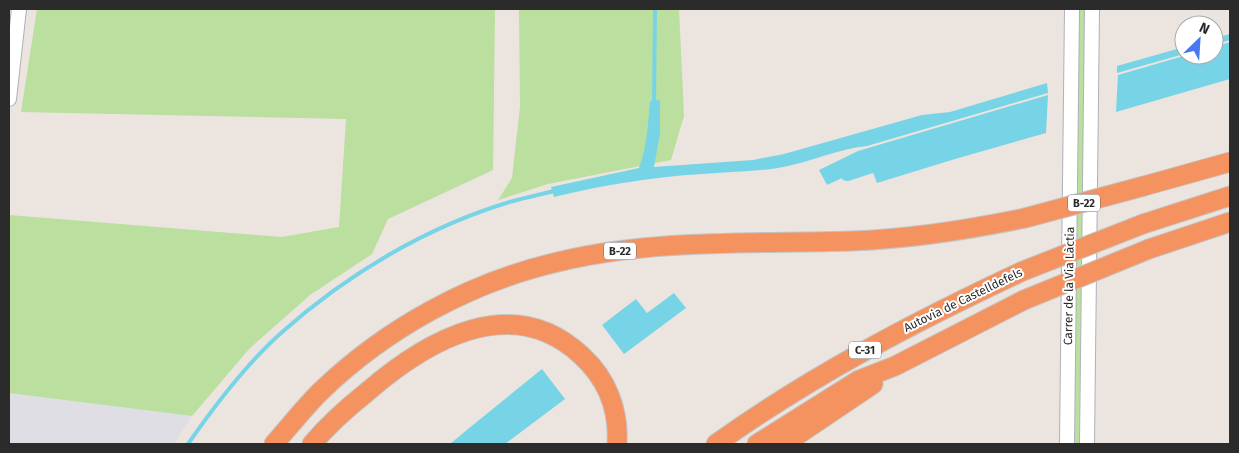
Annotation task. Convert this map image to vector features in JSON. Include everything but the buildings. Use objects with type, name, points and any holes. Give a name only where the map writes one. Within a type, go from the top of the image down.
[{"type":"highway","name":"B-22","points":[[274,444],[320,392],[355,362],[398,330],[439,306],[519,273],[561,261],[648,248],[701,244],[852,241],[900,238],[974,228],[1025,218],[1230,162]]},
{"type":"highway","name":"Autovia de Castelldefels","points":[[716,444],[809,384],[870,348],[949,306],[1023,271],[1143,224],[1230,196]]},
{"type":"highway","name":"C-31","points":[[757,444],[859,380],[895,366],[1024,300],[1149,249],[1230,222]]},
{"type":"highway","points":[[312,444],[347,408],[382,378],[416,354],[447,337],[469,329],[493,324],[532,328],[552,335],[580,354],[596,368],[609,392],[615,415],[617,444]]},
{"type":"highway","points":[[784,444],[865,391],[895,366]]},
{"type":"street","points":[[9,99],[20,9]]},
{"type":"street","name":"Carrer de la Via Làctia","points":[[1067,444],[1072,9]]},
{"type":"street","name":"Carrer de la Via Làctia","points":[[1087,444],[1092,9]]},
{"type":"shaded area","points":[[9,393],[192,416],[174,444],[9,444]]},
{"type":"green space","points":[[37,9],[495,9],[493,170],[388,219],[372,254],[310,295],[250,348],[192,416],[9,393],[9,215],[282,237],[339,227],[346,119],[21,112]]},
{"type":"green space","points":[[519,9],[679,9],[684,116],[671,160],[548,184],[498,200],[512,178],[520,107]]},
{"type":"green space","points":[[1079,9],[1085,9],[1079,444],[1074,444]]},
{"type":"water","points":[[1230,34],[1230,40],[1224,42],[1224,36]]},
{"type":"water","points":[[1230,42],[1230,79],[1116,112],[1118,75],[1174,59],[1174,65],[1224,65],[1224,44]]},
{"type":"water","points":[[1174,50],[1174,57],[1117,73],[1117,66]]},
{"type":"water","points":[[1047,83],[1048,93],[867,146],[845,150],[789,166],[646,179],[554,197],[551,187],[639,168],[648,127],[650,101],[660,100],[660,133],[654,167],[753,160],[784,154],[922,115],[950,112]]},
{"type":"water","points":[[1048,95],[1046,133],[877,183],[870,165],[827,185],[819,170],[858,151]]},
{"type":"water","points":[[674,293],[686,308],[624,354],[602,325],[636,299],[647,313]]},
{"type":"water","points":[[542,369],[565,399],[505,444],[450,444],[468,429]]},
{"type":"waterway","points":[[654,104],[655,9]]},
{"type":"waterway","points":[[847,174],[887,161]]},
{"type":"waterway","points":[[188,444],[220,400],[255,358],[306,311],[333,291],[390,254],[450,224],[481,211],[558,190]]}]
